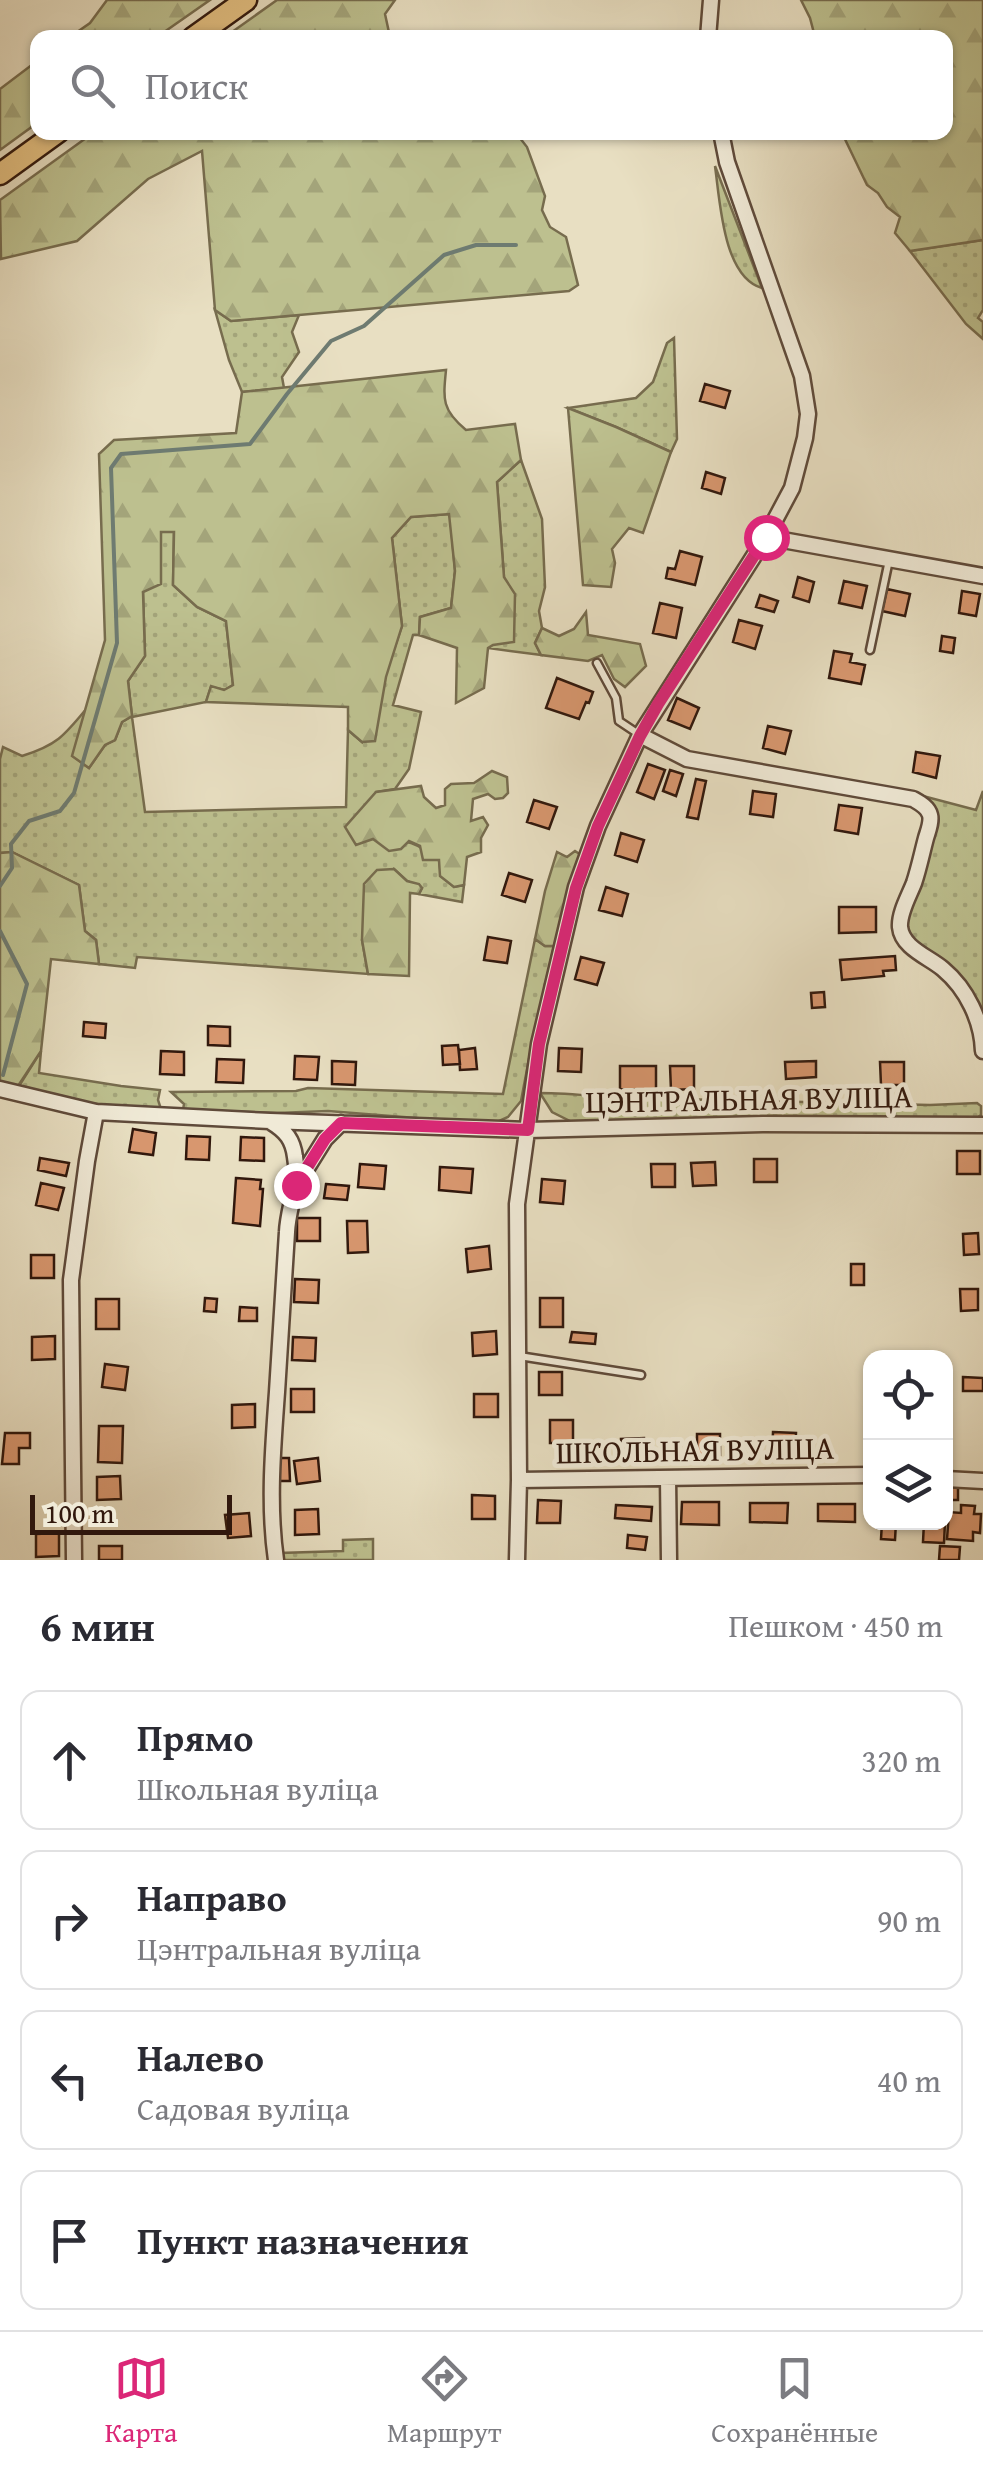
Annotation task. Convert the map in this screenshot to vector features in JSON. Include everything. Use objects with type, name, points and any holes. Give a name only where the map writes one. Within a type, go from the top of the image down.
[{"type":"main road","points":[[203,30],[246,0]]},
{"type":"main road","points":[[0,174],[47,140]]},
{"type":"street","points":[[709,30],[711,0]]},
{"type":"street","name":"ШКОЛЬНАЯ ВУЛІЦА","points":[[517,1560],[517,1204],[539,1044],[576,888],[598,826],[640,736],[766,537],[792,488],[805,438],[808,414],[802,376],[722,140]]},
{"type":"street","points":[[766,537],[983,576]]},
{"type":"street","points":[[640,736],[687,759],[914,799],[923,804],[930,813],[930,825],[899,922],[902,936],[946,971],[956,984],[977,1016],[983,1052]]},
{"type":"street","name":"ЦЭНТРАЛЬНАЯ ВУЛІЦА","points":[[0,1089],[96,1112],[270,1121],[528,1130],[763,1124],[983,1125]]},
{"type":"street","points":[[74,1560],[71,1280],[96,1112]]},
{"type":"street","points":[[270,1121],[283,1130],[296,1160],[296,1185],[287,1222],[273,1439],[272,1533],[276,1560]]},
{"type":"street","points":[[296,1185],[325,1139],[341,1123]]},
{"type":"street","name":"ШКОЛЬНАЯ ВУЛІЦА","points":[[519,1480],[863,1475]]},
{"type":"street","points":[[668,1478],[668,1560]]},
{"type":"street","points":[[953,1479],[983,1481]]},
{"type":"lane","points":[[870,650],[889,560]]},
{"type":"lane","points":[[597,662],[616,698],[620,721],[640,736]]},
{"type":"lane","points":[[517,1356],[640,1374]]},
{"type":"green space","points":[[107,0],[210,0],[167,30],[80,30]]},
{"type":"green space","points":[[277,0],[395,0],[385,14],[388,30],[235,30]]},
{"type":"green space","points":[[801,0],[983,0],[983,240],[910,251],[895,233],[900,217],[867,185],[845,140],[953,140],[953,30],[813,30]]},
{"type":"green space","points":[[30,66],[30,128],[0,150],[0,89]]},
{"type":"green space","points":[[83,140],[522,140],[545,196],[542,210],[550,227],[566,237],[578,285],[569,291],[231,321],[215,310],[202,151],[148,179],[77,241],[1,259],[0,200]]},
{"type":"green space","points":[[715,166],[762,288],[749,281],[731,254]]},
{"type":"green space","points":[[983,240],[983,310],[978,318],[983,322],[983,339],[966,324],[910,251]]},
{"type":"green space","points":[[215,310],[231,321],[299,315],[292,332],[299,352],[282,377],[284,388],[242,392]]},
{"type":"green space","points":[[674,338],[677,439],[671,452],[568,408],[636,398],[653,382],[667,343]]},
{"type":"green space","points":[[446,370],[445,397],[452,416],[466,430],[515,424],[521,460],[497,482],[504,577],[515,594],[514,642],[488,648],[484,688],[456,703],[457,648],[419,635],[420,617],[451,608],[455,571],[449,514],[411,517],[392,538],[402,626],[386,677],[375,741],[362,742],[348,730],[348,707],[206,702],[211,686],[224,690],[233,685],[226,621],[197,607],[173,585],[174,532],[161,532],[161,584],[143,592],[145,656],[128,681],[132,716],[122,722],[115,740],[105,745],[89,768],[72,756],[105,640],[99,454],[114,440],[236,433],[242,392]]},
{"type":"green space","points":[[568,408],[671,452],[643,533],[629,528],[612,549],[615,563],[611,587],[583,585]]},
{"type":"green space","points":[[521,460],[542,519],[545,587],[539,611],[542,628],[535,643],[541,655],[488,648],[492,645],[504,577],[497,482]]},
{"type":"green space","points":[[450,514],[455,571],[451,608],[420,617],[419,635],[413,635],[393,705],[421,712],[409,769],[395,789],[376,792],[373,839],[409,842],[430,853],[439,860],[441,876],[454,887],[464,885],[462,902],[419,894],[422,888],[394,869],[362,940],[368,974],[137,957],[135,968],[99,964],[96,940],[85,931],[79,885],[12,852],[0,853],[0,759],[3,747],[22,756],[44,748],[66,733],[87,708],[73,756],[89,768],[105,745],[115,740],[122,722],[132,716],[128,681],[145,656],[143,592],[160,532],[174,531],[173,585],[197,607],[226,621],[233,685],[225,690],[211,687],[206,702],[132,717],[145,812],[346,807],[348,730],[362,742],[402,626],[392,538],[411,517]]},
{"type":"green space","points":[[586,612],[588,635],[640,644],[646,666],[625,687],[614,679],[602,655],[588,661],[541,655],[535,643],[542,628],[559,636],[574,629]]},
{"type":"green space","points":[[492,771],[507,777],[508,793],[503,798],[495,799],[488,794],[473,799],[471,821],[483,817],[488,825],[481,838],[481,852],[467,857],[464,885],[454,887],[440,876],[439,860],[423,860],[420,846],[409,841],[401,849],[389,851],[373,839],[356,845],[345,827],[376,792],[421,786],[424,797],[436,808],[445,805],[445,789],[451,784],[474,783]]},
{"type":"green space","points":[[983,791],[983,1022],[906,934],[904,920],[935,810],[923,796],[976,810]]},
{"type":"green space","points":[[575,851],[581,855],[554,946],[545,946],[535,939],[557,852],[567,857]]},
{"type":"green space","points":[[12,852],[79,885],[85,931],[96,940],[99,964],[51,959],[41,1051],[18,1086],[0,1081],[0,853]]},
{"type":"green space","points":[[394,869],[422,888],[419,894],[410,893],[409,976],[368,974],[362,940],[364,884],[377,870]]},
{"type":"green space","points":[[535,939],[545,946],[554,946],[521,1101],[508,1117],[497,1122],[328,1111],[183,1110],[184,1104],[171,1092],[308,1088],[503,1094]]},
{"type":"green space","points":[[41,1051],[39,1073],[160,1090],[161,1109],[83,1103],[19,1086]]},
{"type":"green space","points":[[540,1093],[642,1099],[977,1103],[981,1115],[572,1122],[552,1112]]},
{"type":"green space","points":[[373,1539],[373,1560],[281,1560],[280,1553],[343,1551],[343,1540]]},
{"type":"building","points":[[705,384],[730,391],[725,408],[700,401]]},
{"type":"building","points":[[706,472],[725,478],[721,494],[702,488]]},
{"type":"building","points":[[680,551],[702,557],[695,585],[666,578],[668,568],[675,569]]},
{"type":"building","points":[[798,577],[814,582],[809,602],[793,597]]},
{"type":"building","points":[[844,581],[867,586],[862,608],[839,603]]},
{"type":"building","points":[[887,589],[910,594],[905,616],[882,611]]},
{"type":"building","points":[[962,591],[980,594],[976,616],[959,613]]},
{"type":"building","points":[[760,595],[778,601],[774,612],[756,607]]},
{"type":"building","points":[[660,603],[682,608],[676,638],[653,633]]},
{"type":"building","points":[[739,620],[762,626],[755,649],[733,642]]},
{"type":"building","points":[[942,636],[955,638],[953,653],[940,651]]},
{"type":"building","points":[[834,651],[852,654],[850,662],[865,665],[861,684],[829,678]]},
{"type":"building","points":[[557,678],[593,692],[579,719],[546,708]]},
{"type":"building","points":[[677,698],[699,708],[690,729],[668,720]]},
{"type":"building","points":[[768,726],[791,731],[785,754],[763,748]]},
{"type":"building","points":[[916,752],[940,756],[936,778],[913,772]]},
{"type":"building","points":[[648,764],[665,770],[654,799],[637,792]]},
{"type":"building","points":[[670,770],[683,774],[676,796],[663,791]]},
{"type":"building","points":[[696,779],[706,781],[698,819],[687,817]]},
{"type":"building","points":[[753,791],[776,794],[773,817],[750,814]]},
{"type":"building","points":[[534,800],[557,807],[549,829],[527,822]]},
{"type":"building","points":[[839,805],[862,808],[858,834],[835,830]]},
{"type":"building","points":[[621,833],[644,840],[637,862],[615,855]]},
{"type":"building","points":[[509,873],[532,880],[525,902],[502,895]]},
{"type":"building","points":[[606,887],[628,894],[622,916],[599,910]]},
{"type":"building","points":[[839,907],[876,907],[876,932],[839,933]]},
{"type":"building","points":[[488,937],[511,941],[507,963],[484,960]]},
{"type":"building","points":[[895,956],[896,970],[883,971],[884,976],[842,980],[840,960]]},
{"type":"building","points":[[581,957],[604,963],[597,985],[575,979]]},
{"type":"building","points":[[824,992],[825,1007],[812,1008],[811,993]]},
{"type":"building","points":[[84,1022],[106,1024],[105,1038],[83,1036]]},
{"type":"building","points":[[208,1026],[230,1027],[230,1046],[208,1045]]},
{"type":"building","points":[[458,1045],[460,1064],[443,1065],[442,1046]]},
{"type":"building","points":[[475,1048],[477,1069],[460,1070],[459,1050]]},
{"type":"building","points":[[559,1048],[582,1049],[581,1072],[558,1071]]},
{"type":"building","points":[[161,1051],[184,1052],[184,1075],[160,1074]]},
{"type":"building","points":[[295,1056],[319,1057],[317,1080],[294,1079]]},
{"type":"building","points":[[217,1059],[244,1060],[243,1083],[216,1082]]},
{"type":"building","points":[[332,1061],[356,1062],[355,1085],[332,1084]]},
{"type":"building","points":[[816,1061],[816,1077],[786,1079],[785,1062]]},
{"type":"building","points":[[880,1062],[904,1062],[904,1085],[881,1085]]},
{"type":"building","points":[[620,1066],[656,1066],[656,1090],[620,1089]]},
{"type":"building","points":[[670,1066],[694,1066],[694,1089],[671,1090]]},
{"type":"building","points":[[133,1129],[156,1133],[153,1155],[129,1152]]},
{"type":"building","points":[[187,1136],[210,1137],[209,1160],[186,1159]]},
{"type":"building","points":[[241,1137],[264,1138],[264,1161],[240,1160]]},
{"type":"building","points":[[957,1151],[980,1151],[980,1174],[957,1174]]},
{"type":"building","points":[[40,1158],[69,1163],[66,1176],[38,1170]]},
{"type":"building","points":[[754,1159],[777,1159],[777,1182],[754,1182]]},
{"type":"building","points":[[715,1162],[716,1185],[693,1186],[691,1163]]},
{"type":"building","points":[[360,1164],[386,1166],[384,1189],[358,1187]]},
{"type":"building","points":[[651,1164],[675,1164],[675,1187],[652,1187]]},
{"type":"building","points":[[440,1167],[473,1169],[471,1193],[439,1190]]},
{"type":"building","points":[[236,1178],[261,1180],[260,1226],[233,1223]]},
{"type":"building","points":[[542,1179],[565,1181],[563,1204],[540,1202]]},
{"type":"building","points":[[41,1183],[64,1188],[58,1210],[36,1205]]},
{"type":"building","points":[[326,1184],[349,1186],[347,1200],[324,1198]]},
{"type":"building","points":[[297,1218],[320,1218],[320,1241],[297,1241]]},
{"type":"building","points":[[347,1221],[367,1221],[368,1252],[348,1253]]},
{"type":"building","points":[[978,1233],[979,1254],[964,1255],[963,1234]]},
{"type":"building","points":[[489,1246],[491,1269],[468,1272],[466,1249]]},
{"type":"building","points":[[31,1255],[54,1255],[54,1278],[31,1278]]},
{"type":"building","points":[[851,1264],[864,1264],[864,1285],[851,1285]]},
{"type":"building","points":[[295,1279],[319,1280],[318,1303],[294,1302]]},
{"type":"building","points":[[960,1289],[978,1289],[978,1310],[961,1311]]},
{"type":"building","points":[[205,1298],[217,1299],[216,1312],[204,1311]]},
{"type":"building","points":[[540,1298],[563,1298],[563,1327],[540,1327]]},
{"type":"building","points":[[96,1299],[119,1299],[119,1329],[96,1329]]},
{"type":"building","points":[[240,1307],[257,1308],[257,1321],[239,1321]]},
{"type":"building","points":[[496,1331],[497,1354],[473,1356],[472,1333]]},
{"type":"building","points":[[572,1332],[596,1334],[595,1344],[570,1342]]},
{"type":"building","points":[[55,1336],[55,1359],[32,1360],[32,1337]]},
{"type":"building","points":[[293,1337],[316,1338],[315,1361],[292,1360]]},
{"type":"building","points":[[105,1364],[128,1367],[125,1390],[102,1387]]},
{"type":"building","points":[[539,1372],[562,1372],[562,1395],[539,1395]]},
{"type":"building","points":[[963,1377],[983,1378],[983,1391],[963,1391]]},
{"type":"building","points":[[291,1389],[314,1389],[314,1412],[291,1412]]},
{"type":"building","points":[[474,1394],[498,1394],[498,1417],[474,1417]]},
{"type":"building","points":[[255,1404],[255,1427],[232,1428],[232,1405]]},
{"type":"building","points":[[550,1420],[573,1420],[573,1443],[550,1443]]},
{"type":"building","points":[[99,1426],[123,1426],[122,1463],[98,1462]]},
{"type":"building","points":[[773,1432],[796,1433],[795,1456],[772,1455]]},
{"type":"building","points":[[5,1433],[30,1433],[30,1448],[19,1448],[19,1464],[2,1464]]},
{"type":"building","points":[[697,1434],[720,1434],[720,1457],[697,1457]]},
{"type":"building","points":[[644,1438],[645,1461],[622,1462],[621,1439]]},
{"type":"building","points":[[278,1458],[289,1458],[290,1481],[278,1481]]},
{"type":"building","points":[[318,1458],[320,1481],[297,1484],[294,1461]]},
{"type":"building","points":[[120,1476],[121,1499],[97,1500],[97,1477]]},
{"type":"building","points":[[953,1487],[958,1487],[958,1500],[953,1500]]},
{"type":"building","points":[[472,1495],[495,1496],[495,1519],[472,1519]]},
{"type":"building","points":[[538,1500],[561,1501],[560,1523],[537,1523]]},
{"type":"building","points":[[682,1502],[719,1502],[719,1525],[681,1524]]},
{"type":"building","points":[[750,1503],[788,1503],[787,1523],[750,1522]]},
{"type":"building","points":[[818,1504],[855,1504],[855,1522],[818,1521]]},
{"type":"building","points":[[616,1505],[652,1507],[651,1521],[615,1518]]},
{"type":"building","points":[[961,1505],[975,1506],[974,1514],[981,1514],[980,1533],[973,1532],[973,1541],[947,1539],[948,1530],[953,1530],[953,1512],[961,1513]]},
{"type":"building","points":[[318,1509],[319,1534],[295,1535],[295,1510]]},
{"type":"building","points":[[249,1513],[251,1536],[228,1538],[225,1515]]},
{"type":"building","points":[[882,1530],[896,1530],[895,1540],[881,1539]]},
{"type":"building","points":[[924,1530],[945,1530],[944,1543],[923,1542]]},
{"type":"building","points":[[59,1533],[59,1556],[36,1557],[36,1534]]},
{"type":"building","points":[[628,1535],[647,1537],[645,1550],[627,1548]]},
{"type":"building","points":[[99,1546],[122,1546],[122,1560],[99,1560]]},
{"type":"building","points":[[940,1546],[960,1547],[959,1560],[939,1560]]},
{"type":"waterway","points":[[0,886],[12,868],[11,844],[29,821],[60,811],[74,793],[117,643],[111,468],[121,454],[250,444],[331,341],[364,326],[444,255],[476,245],[516,245]]},
{"type":"waterway","points":[[0,931],[27,984],[3,1075]]},
{"type":"route","points":[[296,1185],[325,1139],[341,1123],[528,1130],[539,1044],[576,888],[598,826],[658,704],[766,537]]}]
